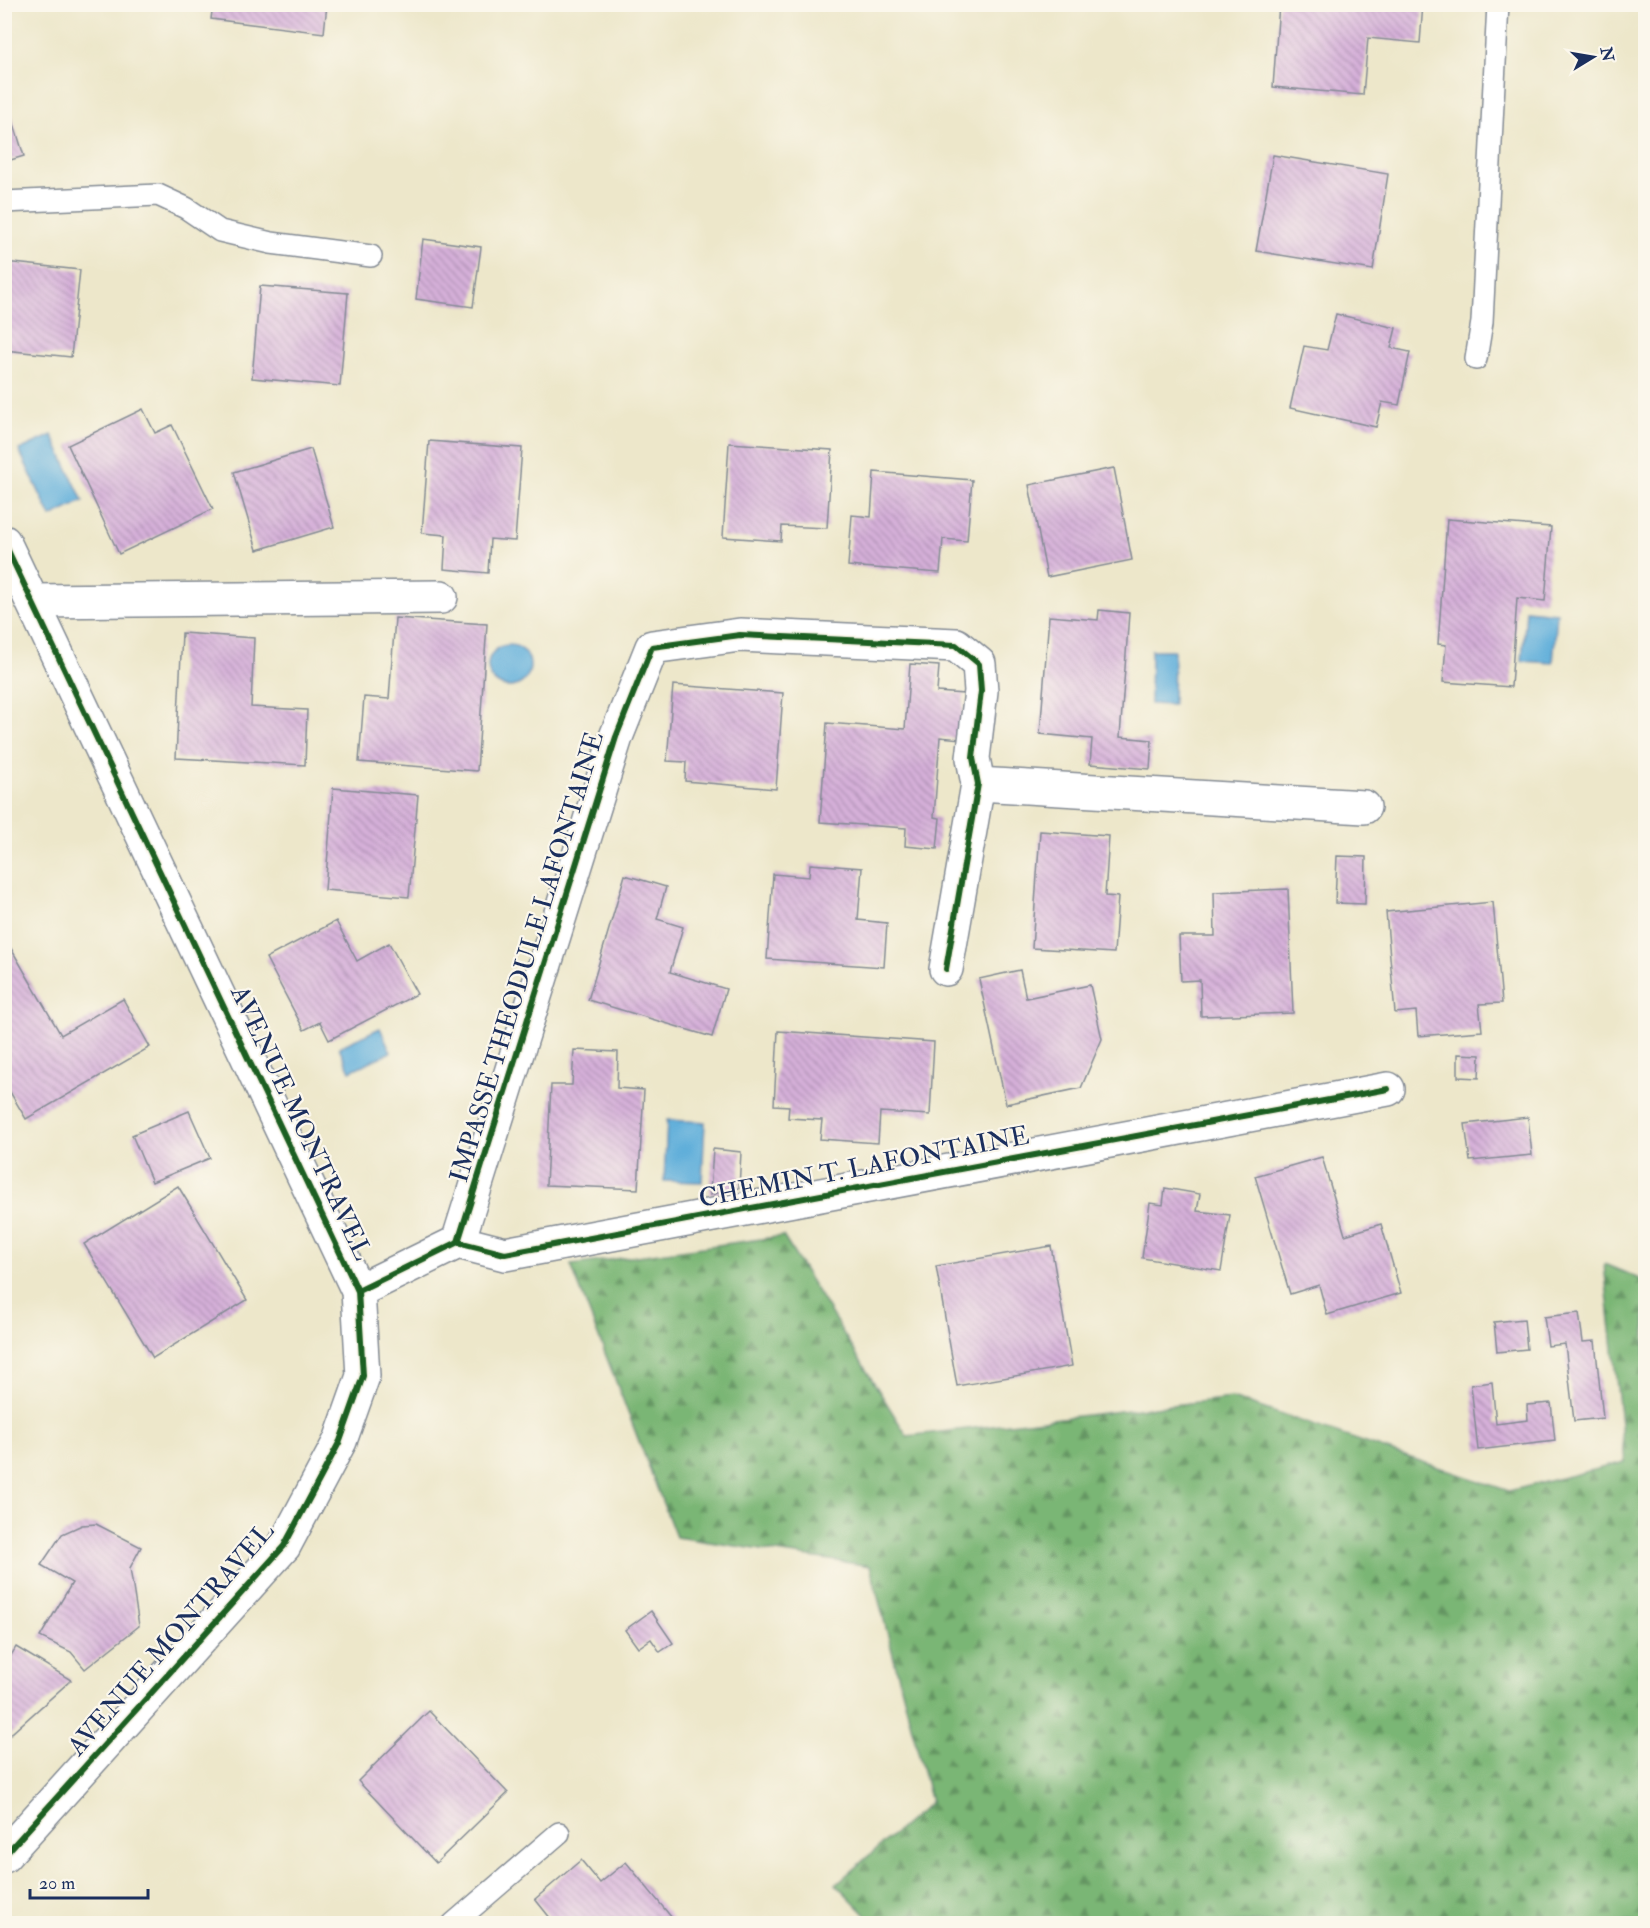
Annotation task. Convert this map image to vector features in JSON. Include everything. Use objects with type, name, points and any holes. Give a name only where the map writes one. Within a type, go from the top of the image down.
[{"type":"street","name":"AVENUE MONTRAVEL","points":[[4,542],[34,601],[358,1292],[363,1376],[340,1441],[285,1546],[4,1856]]},
{"type":"street","points":[[34,601],[441,597]]},
{"type":"street","name":"IMPASSE THEODULE LAFONTAINE","points":[[458,1242],[616,737],[652,647],[740,635],[956,645],[979,664],[981,691],[973,758],[978,783],[946,969]]},
{"type":"street","points":[[978,783],[1364,807]]},
{"type":"street","name":"CHEMIN T. LAFONTAINE","points":[[458,1242],[505,1254],[1388,1089]]},
{"type":"street","points":[[358,1292],[458,1242]]},
{"type":"lane","points":[[1476,359],[1482,322],[1498,4]]},
{"type":"lane","points":[[4,202],[158,195],[186,208],[220,231],[271,243],[371,256]]},
{"type":"lane","points":[[453,1923],[559,1833]]},
{"type":"green space","points":[[783,1236],[907,1436],[1232,1398],[1509,1491],[1625,1462],[1604,1264],[1645,1281],[1645,1923],[874,1923],[836,1884],[931,1802],[870,1566],[676,1537],[571,1265]]},
{"type":"water","points":[[52,435],[83,501],[51,517],[19,450]]},
{"type":"water","points":[[1526,610],[1557,613],[1553,663],[1522,661]]},
{"type":"water","points":[[509,645],[524,651],[530,666],[524,681],[509,687],[494,681],[488,666],[494,651]]},
{"type":"water","points":[[1151,650],[1174,650],[1173,705],[1150,704]]},
{"type":"water","points":[[380,1028],[391,1052],[350,1071],[339,1047]]},
{"type":"water","points":[[667,1120],[705,1122],[702,1182],[664,1181]]},
{"type":"building","points":[[213,4],[327,4],[324,33],[211,19]]},
{"type":"building","points":[[1279,4],[1423,4],[1420,43],[1368,38],[1363,95],[1273,87]]},
{"type":"building","points":[[4,92],[24,156],[4,162]]},
{"type":"building","points":[[1273,155],[1388,174],[1373,270],[1256,251]]},
{"type":"building","points":[[423,239],[481,247],[473,307],[416,299]]},
{"type":"building","points":[[4,262],[80,270],[71,357],[4,350]]},
{"type":"building","points":[[260,286],[348,293],[340,386],[252,378]]},
{"type":"building","points":[[1336,314],[1396,328],[1391,348],[1410,352],[1399,405],[1382,402],[1376,427],[1290,408],[1304,346],[1327,350]]},
{"type":"building","points":[[143,409],[155,433],[172,425],[213,509],[119,554],[68,445]]},
{"type":"building","points":[[429,441],[522,448],[515,541],[490,539],[488,573],[444,569],[446,535],[422,533]]},
{"type":"building","points":[[729,443],[832,450],[827,528],[782,526],[781,541],[723,537]]},
{"type":"building","points":[[311,449],[334,527],[257,550],[234,472]]},
{"type":"building","points":[[1114,468],[1132,560],[1047,577],[1029,485]]},
{"type":"building","points":[[874,472],[972,480],[967,541],[943,539],[940,573],[848,566],[852,515],[871,517]]},
{"type":"building","points":[[1447,519],[1551,527],[1545,601],[1517,598],[1511,687],[1443,682],[1446,645],[1438,644]]},
{"type":"building","points":[[1099,610],[1129,613],[1120,737],[1152,740],[1150,769],[1090,764],[1092,739],[1040,734],[1049,616],[1098,620]]},
{"type":"building","points":[[395,618],[487,624],[477,771],[359,762],[364,697],[389,699]]},
{"type":"building","points":[[182,633],[254,638],[251,707],[307,710],[305,765],[176,758]]},
{"type":"building","points":[[910,664],[939,666],[937,692],[964,694],[961,739],[940,737],[934,817],[940,818],[937,849],[905,846],[906,828],[820,822],[827,723],[905,729]]},
{"type":"building","points":[[673,685],[783,693],[776,789],[685,781],[686,762],[667,761]]},
{"type":"building","points":[[333,788],[418,795],[409,897],[325,890]]},
{"type":"building","points":[[1040,831],[1109,836],[1105,896],[1118,897],[1114,953],[1032,948]]},
{"type":"building","points":[[1337,856],[1366,857],[1365,904],[1335,903]]},
{"type":"building","points":[[810,864],[862,868],[858,920],[887,923],[884,967],[767,959],[773,874],[809,877]]},
{"type":"building","points":[[625,875],[666,887],[657,919],[683,927],[670,972],[726,989],[712,1037],[588,1000]]},
{"type":"building","points":[[1288,889],[1293,1013],[1201,1016],[1200,980],[1181,981],[1179,936],[1215,936],[1214,892]]},
{"type":"building","points":[[1493,902],[1502,1003],[1479,1004],[1482,1031],[1418,1036],[1416,1011],[1395,1013],[1386,912]]},
{"type":"building","points":[[336,921],[357,961],[389,943],[417,994],[329,1040],[320,1022],[304,1030],[266,958]]},
{"type":"building","points":[[9,945],[61,1035],[123,999],[150,1047],[26,1119],[4,1082],[4,948]]},
{"type":"building","points":[[1020,970],[1026,998],[1090,985],[1102,1039],[1081,1088],[1006,1104],[979,979]]},
{"type":"building","points":[[778,1031],[934,1042],[930,1115],[880,1112],[878,1143],[820,1139],[822,1120],[788,1118],[789,1106],[774,1105]]},
{"type":"building","points":[[574,1050],[618,1052],[617,1088],[644,1090],[638,1189],[546,1185],[551,1085],[572,1085]]},
{"type":"building","points":[[1458,1054],[1480,1055],[1479,1078],[1458,1077]]},
{"type":"building","points":[[189,1111],[210,1158],[152,1182],[132,1135]]},
{"type":"building","points":[[1528,1117],[1532,1155],[1470,1161],[1465,1124]]},
{"type":"building","points":[[713,1149],[741,1152],[739,1188],[710,1195]]},
{"type":"building","points":[[1322,1157],[1345,1235],[1381,1224],[1401,1293],[1327,1315],[1319,1285],[1290,1294],[1255,1176]]},
{"type":"building","points":[[178,1186],[247,1300],[153,1358],[84,1244]]},
{"type":"building","points":[[1165,1188],[1200,1194],[1197,1211],[1230,1215],[1221,1271],[1142,1258],[1150,1203],[1163,1205]]},
{"type":"building","points":[[1051,1246],[1072,1366],[957,1386],[936,1266]]},
{"type":"building","points":[[1579,1313],[1583,1342],[1595,1341],[1603,1418],[1574,1421],[1565,1344],[1548,1346],[1544,1317]]},
{"type":"building","points":[[1524,1319],[1527,1349],[1497,1352],[1494,1322]]},
{"type":"building","points":[[1492,1382],[1496,1424],[1528,1420],[1527,1405],[1551,1403],[1555,1441],[1478,1450],[1471,1385]]},
{"type":"building","points":[[96,1524],[141,1547],[130,1568],[139,1626],[85,1669],[71,1652],[40,1637],[72,1583],[41,1565],[62,1534],[82,1525]]},
{"type":"building","points":[[651,1611],[673,1643],[660,1652],[651,1639],[638,1648],[625,1630]]},
{"type":"building","points":[[16,1647],[71,1680],[4,1740],[4,1668]]},
{"type":"building","points":[[429,1711],[508,1793],[436,1863],[358,1781]]},
{"type":"building","points":[[581,1860],[600,1883],[626,1862],[677,1924],[555,1924],[535,1899]]},
{"type":"cycle path","points":[[4,542],[358,1291],[363,1376],[340,1441],[284,1546],[4,1856]]},
{"type":"cycle path","points":[[458,1242],[616,737],[652,647],[740,635],[956,645],[979,664],[981,691],[973,758],[978,784],[946,969]]},
{"type":"cycle path","points":[[358,1291],[458,1242],[505,1254],[1388,1089]]}]
